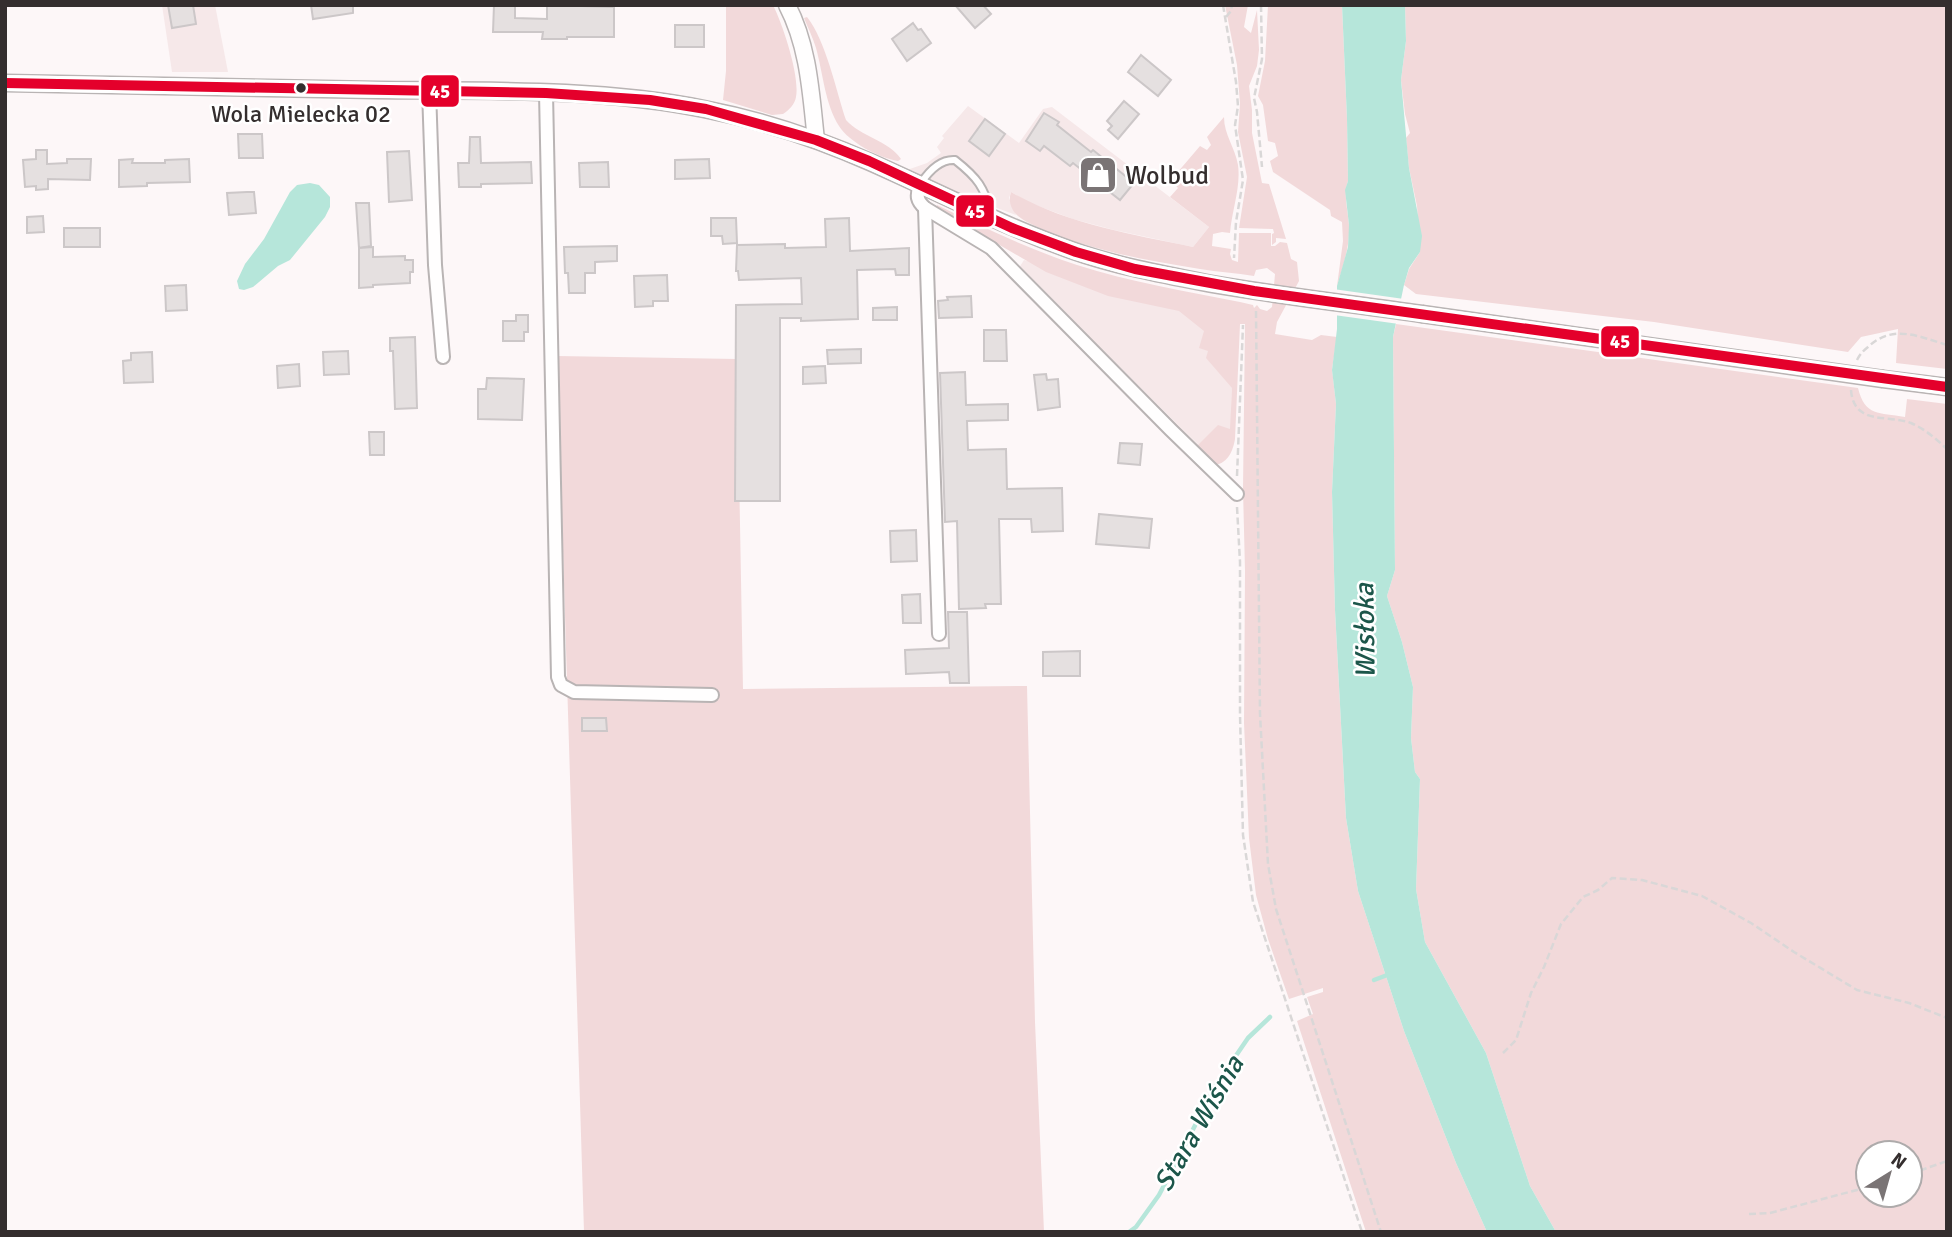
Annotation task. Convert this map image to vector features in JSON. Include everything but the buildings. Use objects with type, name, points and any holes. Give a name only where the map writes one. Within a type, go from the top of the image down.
[{"type":"street","points":[[787,5],[799,30],[807,63],[816,141]]},
{"type":"street","points":[[5,83],[546,93],[650,100],[706,109],[816,141],[869,161],[994,220],[1076,252],[1135,269],[1254,291],[1947,387]]},
{"type":"street","points":[[429,90],[435,265],[443,356]]},
{"type":"street","points":[[546,93],[558,677],[561,685],[574,692],[712,695]]},
{"type":"street","points":[[920,185],[916,194],[925,208],[991,248],[1237,494]]},
{"type":"street","points":[[925,208],[939,634]]},
{"type":"lane","points":[[920,185],[926,175],[943,161],[955,160],[980,183],[994,220]]},
{"type":"path","points":[[1223,5],[1236,82],[1238,106],[1235,125],[1243,180],[1236,222],[1234,258]]},
{"type":"path","points":[[1224,19],[1231,11],[1232,5]]},
{"type":"path","points":[[1261,5],[1262,59],[1254,98],[1262,167]]},
{"type":"path","points":[[1256,311],[1260,714],[1268,864],[1276,909],[1381,1232]]},
{"type":"path","points":[[1242,325],[1237,494],[1243,835],[1252,902],[1362,1232]]},
{"type":"path","points":[[1503,1053],[1516,1040],[1531,993],[1561,924],[1583,897],[1598,890],[1612,878],[1642,880],[1702,896],[1857,989],[1947,1017]]},
{"type":"path","points":[[1924,1169],[1947,1161]]},
{"type":"path","points":[[1749,1214],[1770,1213],[1854,1191]]},
{"type":"shaded area","points":[[162,5],[215,5],[228,72],[172,72]]},
{"type":"shaded area","points":[[726,5],[773,5],[790,51],[796,77],[796,97],[783,114],[772,115],[723,100]]},
{"type":"shaded area","points":[[1225,5],[1248,5],[1244,27],[1251,33],[1257,10],[1259,50],[1257,66],[1249,86],[1252,133],[1262,183],[1269,184],[1286,239],[1276,238],[1272,245],[1273,229],[1239,228],[1247,177],[1238,132],[1240,104],[1237,65]]},
{"type":"shaded area","points":[[1268,5],[1342,5],[1349,233],[1346,256],[1337,286],[1343,241],[1342,222],[1331,216],[1330,210],[1273,172],[1270,161],[1278,156],[1275,143],[1268,141],[1263,105],[1258,96],[1265,61]]},
{"type":"shaded area","points":[[1405,5],[1947,5],[1947,369],[1896,363],[1898,329],[1861,337],[1848,352],[1654,322],[1416,294],[1404,285],[1409,269],[1420,252],[1417,206],[1406,138],[1410,133],[1401,80],[1406,41]]},
{"type":"shaded area","points":[[807,17],[825,52],[846,120],[859,131],[889,147],[901,159],[898,161],[882,157],[865,148],[839,126],[827,98],[816,48],[804,18]]},
{"type":"shaded area","points":[[968,106],[1019,143],[1043,109],[1052,107],[1209,227],[1193,247],[1073,219],[1030,203],[1011,192],[1009,198],[1016,215],[907,170],[927,163],[941,153],[937,147],[944,138],[942,136]]},
{"type":"shaded area","points":[[1224,117],[1238,165],[1238,182],[1230,233],[1213,234],[1212,246],[1231,249],[1232,260],[1238,262],[1239,233],[1271,233],[1271,246],[1280,242],[1287,243],[1291,259],[1297,262],[1299,281],[1277,322],[1275,334],[1312,340],[1321,335],[1337,337],[1332,369],[1336,404],[1332,492],[1335,610],[1346,818],[1358,891],[1404,1031],[1456,1163],[1487,1232],[1366,1232],[1297,1021],[1313,1014],[1307,997],[1323,992],[1323,988],[1289,999],[1256,895],[1249,838],[1244,723],[1245,324],[1240,324],[1235,439],[1227,459],[1215,465],[1204,457],[1019,268],[1198,445],[1218,425],[1230,429],[1232,388],[1206,358],[1208,351],[1199,348],[1204,331],[1179,311],[1108,296],[1046,272],[936,208],[937,205],[1023,245],[1077,265],[1137,281],[1253,305],[1254,308],[1257,305],[1267,311],[1272,307],[1275,274],[1267,268],[1256,270],[1254,276],[1180,266],[1120,254],[1042,229],[1021,218],[1011,205],[1011,192],[1076,220],[1193,247],[1209,227],[1170,197],[1178,188],[1171,180],[1200,146],[1207,150],[1211,145],[1207,137]]},
{"type":"shaded area","points":[[1024,260],[1224,317],[1232,388],[1231,429],[1211,457],[1019,268]]},
{"type":"shaded area","points":[[1396,324],[1858,388],[1869,409],[1905,417],[1907,399],[1947,404],[1947,1232],[1556,1232],[1530,1186],[1486,1053],[1425,942],[1416,889],[1420,779],[1415,772],[1411,738],[1413,687],[1387,596],[1395,570],[1393,337]]},
{"type":"shaded area","points":[[557,356],[737,359],[743,689],[1027,686],[1035,1022],[1044,1232],[584,1232]]},
{"type":"water","name":"Wisłoka","points":[[1342,5],[1405,5],[1406,41],[1401,80],[1409,168],[1422,236],[1420,252],[1409,268],[1404,285],[1393,337],[1395,570],[1387,596],[1413,687],[1411,738],[1415,772],[1420,779],[1416,889],[1425,942],[1486,1053],[1530,1186],[1556,1232],[1487,1232],[1456,1163],[1404,1031],[1358,891],[1346,818],[1332,492],[1336,404],[1332,370],[1337,329],[1337,286],[1348,247],[1349,225],[1345,190],[1348,181],[1347,119]]},
{"type":"water","points":[[297,185],[319,185],[330,197],[330,207],[325,217],[290,260],[278,266],[253,287],[239,289],[237,281],[245,264],[264,239],[290,192]]},
{"type":"pier","points":[[1333,289],[1404,299],[1399,324],[1334,315]]},
{"type":"waterway","name":"Stara Wiśnia","points":[[1374,980],[1390,974]]},
{"type":"waterway","name":"Stara Wiśnia","points":[[1129,1232],[1136,1227],[1159,1195],[1216,1085],[1248,1038],[1270,1017]]},
{"type":"transit line","name":"45","points":[[5,83],[546,93],[650,100],[706,109],[816,140],[869,161],[1012,228],[1076,252],[1135,269],[1254,291],[1947,387]]},
{"type":"place","name":"Wola Mielecka 02","points":[[301,88]]},
{"type":"place","name":"Wolbud","points":[[1098,175]]}]
